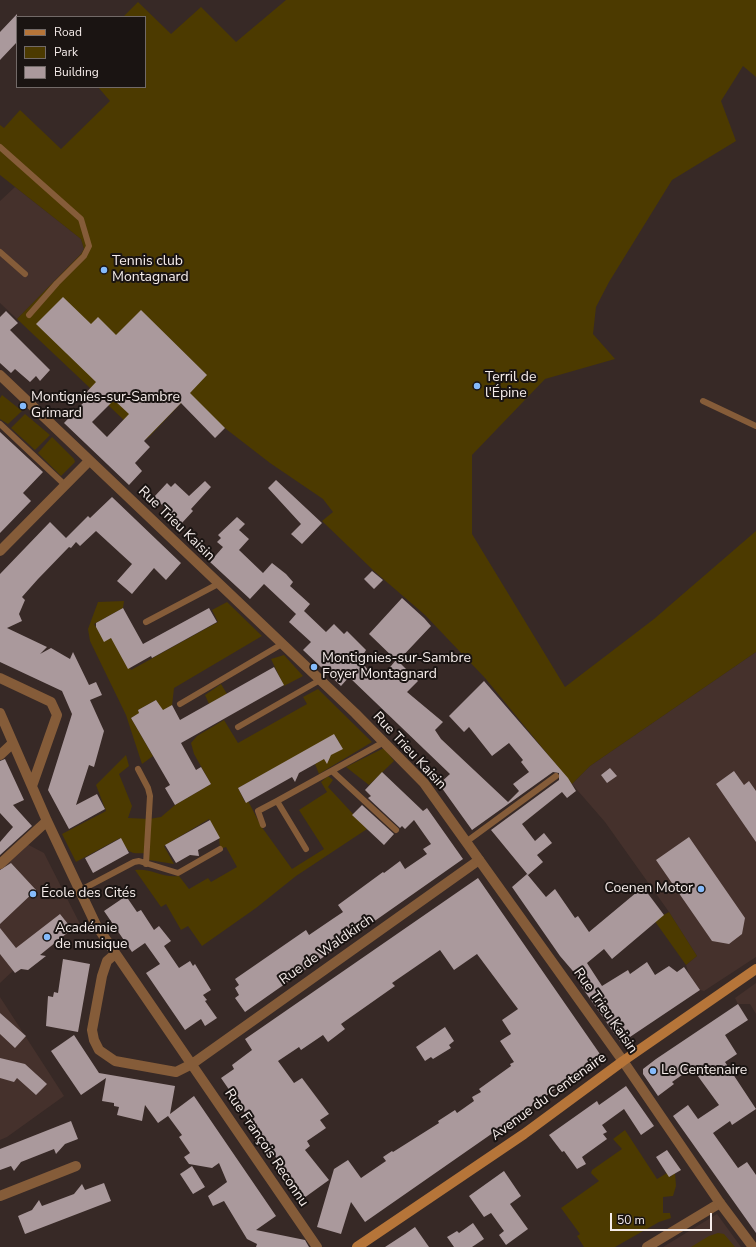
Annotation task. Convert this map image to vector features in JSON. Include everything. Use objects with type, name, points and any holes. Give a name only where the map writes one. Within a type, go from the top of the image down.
[{"type":"main road","name":"Avenue du Centenaire","points":[[357,1247],[524,1134],[624,1061],[756,969]]},
{"type":"street","name":"Rue Trieu Kaisin","points":[[0,375],[320,680],[424,783],[624,1061],[720,1203],[753,1247]]},
{"type":"street","points":[[0,551],[89,461]]},
{"type":"street","points":[[0,678],[51,702],[57,715],[32,786]]},
{"type":"street","name":"Rue François Reconnu","points":[[0,713],[46,821],[96,925],[317,1247]]},
{"type":"street","points":[[0,755],[13,743]]},
{"type":"street","points":[[0,864],[46,821]]},
{"type":"street","name":"Rue de Waldkirch","points":[[192,1064],[479,860]]},
{"type":"street","points":[[115,954],[107,961],[102,976],[92,1030],[94,1040],[99,1050],[115,1061],[176,1072],[192,1064]]},
{"type":"street","points":[[0,1196],[76,1166]]},
{"type":"street","points":[[647,1247],[720,1203]]},
{"type":"lane","points":[[0,147],[81,219],[89,246],[84,256],[57,283],[29,315]]},
{"type":"lane","points":[[0,252],[25,274]]},
{"type":"lane","points":[[703,401],[756,426]]},
{"type":"lane","points":[[0,424],[65,485]]},
{"type":"lane","points":[[146,622],[218,584]]},
{"type":"lane","points":[[180,704],[282,644]]},
{"type":"lane","points":[[238,727],[320,680]]},
{"type":"lane","points":[[263,825],[258,812],[384,742]]},
{"type":"lane","points":[[138,768],[148,788],[150,796],[146,864]]},
{"type":"lane","points":[[332,772],[396,830]]},
{"type":"lane","points":[[466,842],[556,776]]},
{"type":"lane","points":[[277,801],[306,849]]},
{"type":"lane","points":[[79,892],[134,862],[178,873],[220,849]]},
{"type":"shaded area","points":[[15,187],[81,239],[84,249],[81,254],[17,319],[0,303],[0,201]]},
{"type":"shaded area","points":[[756,652],[756,957],[704,991],[700,990],[689,974],[686,965],[697,956],[669,912],[605,822],[572,784],[590,766]]},
{"type":"shaded area","name":"École des Cités","points":[[23,842],[44,853],[80,924],[32,961],[16,968],[0,983],[0,864]]},
{"type":"shaded area","points":[[756,983],[756,1014],[750,1004],[738,1004],[735,998]]},
{"type":"shaded area","points":[[0,997],[64,1096],[7,1137],[0,1140]]},
{"type":"shaded area","points":[[717,1214],[741,1247],[663,1247]]},
{"type":"green space","name":"Terril de l'Épine","points":[[286,0],[756,0],[756,77],[743,66],[721,101],[736,141],[672,180],[609,282],[596,307],[593,334],[615,359],[545,379],[472,455],[472,534],[565,687],[654,619],[756,531],[756,652],[590,766],[572,784],[485,678],[425,615],[374,571],[322,521],[333,512],[323,499],[270,463],[186,398],[145,440],[17,319],[81,254],[84,249],[81,239],[0,175],[0,125],[4,128],[20,110],[61,149],[110,101],[99,88],[146,88],[146,16],[124,16],[138,2],[171,34],[201,7],[236,42]]},
{"type":"green space","points":[[2,395],[22,411],[8,424],[0,419],[0,398]]},
{"type":"green space","points":[[25,414],[50,435],[35,450],[11,428]]},
{"type":"green space","points":[[52,437],[74,459],[75,462],[61,476],[38,453]]},
{"type":"green space","points":[[124,601],[123,608],[94,624],[105,641],[112,637],[131,670],[218,622],[212,610],[227,602],[262,636],[174,688],[172,706],[163,711],[156,700],[138,710],[140,713],[131,718],[153,756],[142,764],[126,715],[90,641],[88,629],[98,602]]},
{"type":"green space","points":[[284,655],[303,676],[284,686],[271,659]]},
{"type":"green space","points":[[221,684],[227,694],[209,704],[205,695]]},
{"type":"green space","points":[[318,689],[372,742],[319,774],[315,764],[342,748],[335,735],[238,788],[245,802],[248,801],[261,826],[292,869],[324,849],[299,810],[327,792],[321,782],[328,776],[333,780],[328,787],[367,829],[296,876],[256,908],[202,946],[188,926],[181,930],[166,904],[161,907],[135,870],[147,870],[167,876],[179,876],[189,889],[208,878],[211,882],[237,867],[226,847],[220,849],[219,837],[209,819],[164,846],[174,864],[149,860],[148,853],[131,852],[120,838],[76,862],[62,834],[106,811],[96,785],[126,755],[129,766],[119,774],[132,806],[128,818],[149,819],[161,817],[175,805],[211,784],[194,754],[191,743],[197,736],[224,720],[238,743],[307,704],[303,697]]},
{"type":"green space","points":[[384,748],[394,761],[369,785],[346,767]]},
{"type":"green space","points":[[669,912],[697,956],[686,965],[654,920]]},
{"type":"green space","points":[[625,1130],[657,1179],[667,1173],[670,1177],[675,1173],[676,1186],[673,1196],[663,1197],[663,1213],[670,1213],[671,1218],[659,1222],[615,1247],[584,1247],[577,1236],[580,1234],[561,1208],[599,1181],[591,1173],[592,1170],[622,1149],[613,1139]]},
{"type":"green space","points":[[718,1233],[724,1234],[735,1247],[691,1247],[709,1236]]},
{"type":"building","points":[[17,14],[16,43],[0,60],[0,32]]},
{"type":"building","points":[[63,297],[91,324],[98,317],[116,335],[141,310],[207,375],[190,393],[225,428],[215,438],[181,403],[144,441],[150,447],[135,463],[142,471],[129,485],[64,423],[86,400],[82,397],[96,382],[36,324]],"holes":[[[114,400],[129,414],[107,437],[92,422]]]},
{"type":"building","points":[[6,311],[18,323],[10,330],[50,370],[40,381],[36,376],[30,382],[15,369],[11,373],[0,363],[0,317]]},
{"type":"building","points":[[0,432],[43,472],[23,493],[31,501],[0,533]]},
{"type":"building","points":[[276,480],[322,523],[302,544],[291,534],[301,524],[268,488]]},
{"type":"building","points":[[205,481],[211,487],[191,509],[193,511],[181,524],[154,497],[167,483],[171,487],[175,483],[189,496]]},
{"type":"building","points":[[112,497],[181,563],[166,580],[154,568],[132,594],[117,581],[132,564],[96,531],[80,546],[76,542],[71,548],[69,547],[38,579],[22,597],[25,600],[19,614],[22,621],[7,628],[47,647],[40,654],[51,648],[70,659],[73,652],[89,685],[96,682],[102,695],[90,700],[104,731],[94,767],[89,765],[76,805],[97,794],[105,809],[69,829],[48,790],[72,714],[62,691],[0,662],[0,574],[50,522],[66,538],[88,516],[90,518]]},
{"type":"building","points":[[237,517],[245,524],[239,530],[249,539],[239,550],[263,573],[272,563],[286,574],[293,582],[290,586],[310,604],[304,611],[326,632],[334,624],[344,634],[347,631],[366,650],[360,660],[373,676],[376,673],[381,678],[396,660],[369,634],[402,598],[424,618],[431,626],[398,661],[418,681],[407,692],[443,722],[435,730],[441,739],[508,802],[519,791],[513,784],[529,772],[521,762],[523,760],[509,743],[492,756],[469,727],[464,732],[449,716],[484,681],[568,778],[576,791],[567,798],[562,792],[522,824],[535,841],[544,833],[552,843],[537,855],[543,862],[528,875],[491,830],[559,780],[559,773],[553,772],[472,830],[439,784],[450,774],[349,677],[341,686],[303,650],[311,642],[289,622],[296,614],[264,584],[250,599],[210,562],[223,547],[217,542],[221,538],[218,535]]},
{"type":"building","points":[[372,571],[383,580],[374,589],[364,579]]},
{"type":"building","points":[[123,608],[143,644],[209,608],[217,622],[152,658],[151,656],[128,669],[111,638],[104,642],[96,627],[96,623]]},
{"type":"building","points":[[274,667],[284,685],[181,743],[196,770],[201,767],[211,784],[175,805],[165,788],[170,785],[131,718],[139,713],[138,710],[156,700],[163,710],[172,705],[180,720]]},
{"type":"building","points":[[334,734],[343,749],[331,755],[327,764],[324,759],[299,773],[295,782],[292,777],[246,803],[238,788]]},
{"type":"building","points":[[5,759],[24,800],[13,805],[32,826],[0,855],[0,842],[13,827],[0,813],[0,761]]},
{"type":"building","points":[[610,768],[617,776],[607,783],[601,775]]},
{"type":"building","points":[[734,771],[744,785],[749,781],[756,791],[756,842],[716,784]]},
{"type":"building","points":[[382,772],[423,811],[427,808],[463,859],[245,1012],[235,998],[239,995],[235,988],[239,985],[235,979],[306,930],[309,935],[343,912],[338,905],[383,872],[384,873],[400,861],[405,869],[427,854],[423,849],[431,844],[414,820],[405,829],[402,826],[400,828],[368,798],[371,796],[365,790]]},
{"type":"building","points":[[362,805],[394,834],[384,845],[352,815]]},
{"type":"building","points":[[210,820],[220,838],[198,850],[199,856],[190,855],[176,863],[165,845]]},
{"type":"building","name":"Coenen Motor","points":[[689,837],[745,918],[742,934],[729,944],[712,941],[656,860]]},
{"type":"building","points":[[121,838],[129,853],[93,873],[85,858]]},
{"type":"building","points":[[11,863],[36,890],[0,924],[0,870]]},
{"type":"building","points":[[527,874],[546,897],[555,889],[575,918],[578,916],[589,932],[643,887],[664,915],[612,959],[604,949],[587,963],[602,986],[628,970],[630,974],[647,962],[655,975],[669,966],[677,972],[684,967],[700,990],[621,1043],[581,986],[584,984],[560,956],[512,887]]},
{"type":"building","points":[[478,878],[602,1057],[365,1222],[351,1202],[341,1234],[317,1227],[334,1169],[348,1160],[361,1178],[386,1161],[383,1157],[439,1123],[438,1121],[455,1110],[457,1113],[474,1101],[472,1097],[481,1092],[479,1089],[511,1066],[510,1064],[514,1062],[500,1041],[511,1034],[502,1020],[518,1009],[477,954],[454,970],[440,950],[392,983],[395,986],[341,1024],[345,1029],[328,1042],[323,1035],[301,1050],[299,1047],[278,1061],[294,1083],[302,1078],[329,1114],[320,1120],[326,1128],[307,1141],[310,1146],[305,1150],[329,1180],[304,1198],[221,1078],[234,1069],[232,1065],[252,1050],[245,1039]]},
{"type":"building","points":[[126,896],[137,912],[141,910],[154,930],[159,926],[171,941],[164,946],[179,968],[190,961],[193,966],[195,964],[211,990],[203,995],[207,1000],[205,1001],[217,1018],[205,1026],[201,1019],[185,1030],[146,973],[160,964],[145,943],[132,952],[104,911]]},
{"type":"building","points":[[60,914],[72,929],[40,955],[46,956],[28,970],[21,969],[15,973],[0,954],[0,928],[16,948]]},
{"type":"building","points":[[63,959],[90,964],[78,1032],[46,1026],[48,996],[53,997],[54,992],[58,993]]},
{"type":"building","points":[[738,1004],[748,1020],[725,1035],[737,1054],[725,1062],[756,1109],[732,1125],[730,1121],[713,1133],[738,1168],[747,1162],[756,1175],[756,1233],[673,1116],[688,1105],[698,1119],[719,1105],[692,1068],[672,1082],[674,1084],[658,1096],[643,1074],[643,1069],[656,1059]]},
{"type":"building","points":[[0,1013],[26,1036],[15,1048],[0,1034]]},
{"type":"building","points":[[445,1027],[454,1041],[449,1045],[451,1048],[433,1059],[431,1057],[425,1061],[416,1047]]},
{"type":"building","points":[[74,1035],[99,1073],[175,1086],[170,1114],[194,1096],[276,1216],[256,1230],[305,1240],[309,1247],[256,1247],[257,1244],[247,1239],[224,1201],[213,1206],[208,1196],[227,1182],[219,1163],[212,1168],[189,1164],[184,1157],[190,1153],[179,1137],[182,1135],[168,1116],[158,1123],[145,1105],[142,1121],[117,1115],[119,1107],[114,1106],[114,1103],[102,1101],[106,1078],[81,1095],[51,1051]]},
{"type":"building","points":[[0,1058],[25,1064],[47,1084],[36,1095],[17,1078],[14,1082],[0,1078]]},
{"type":"building","points":[[626,1086],[654,1126],[641,1135],[624,1109],[602,1125],[607,1132],[603,1134],[607,1139],[582,1157],[586,1164],[577,1169],[564,1151],[562,1152],[549,1135],[597,1101],[599,1105]]},
{"type":"building","points":[[71,1121],[78,1139],[65,1144],[56,1154],[54,1149],[21,1162],[14,1171],[11,1166],[0,1170],[0,1149]]},
{"type":"building","points":[[667,1150],[681,1170],[669,1177],[656,1157]]},
{"type":"building","points":[[192,1166],[205,1187],[193,1194],[180,1174]]},
{"type":"building","points":[[504,1171],[521,1196],[510,1204],[528,1229],[506,1245],[499,1235],[504,1231],[491,1213],[484,1217],[469,1196]]},
{"type":"building","points":[[104,1183],[111,1201],[25,1234],[18,1216],[32,1210],[39,1200],[42,1206],[74,1194],[82,1184],[85,1190]]},
{"type":"building","points":[[473,1223],[484,1239],[472,1247],[454,1247],[447,1237],[457,1231],[459,1233]]},
{"type":"building","points":[[415,1227],[429,1247],[385,1247],[405,1234]]},
{"type":"place","name":"Tennis club Montagnard","points":[[104,270]]},
{"type":"place","name":"Terril de l'Épine","points":[[477,386]]},
{"type":"place","name":"Montignies-sur-Sambre Grimard","points":[[23,406]]},
{"type":"place","name":"Montignies-sur-Sambre Foyer Montagnard","points":[[314,667]]},
{"type":"place","name":"Coenen Motor","points":[[701,889]]},
{"type":"place","name":"École des Cités","points":[[33,894]]},
{"type":"place","name":"Académie de musique","points":[[47,937]]},
{"type":"place","name":"Le Centenaire","points":[[653,1071]]}]
